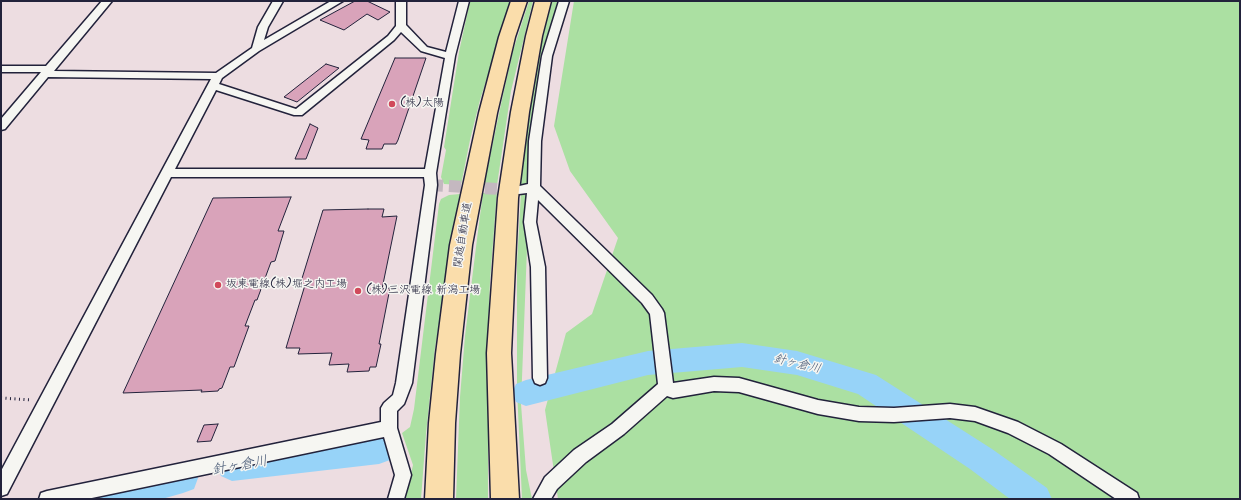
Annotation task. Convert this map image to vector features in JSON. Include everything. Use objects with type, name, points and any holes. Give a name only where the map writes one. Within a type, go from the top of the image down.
[{"type":"highway","name":"関越自動車道","points":[[438,499],[448,362],[461,245],[488,113],[507,37],[519,1]]},
{"type":"highway","points":[[505,499],[499,352],[508,198],[534,36],[543,1]]},
{"type":"street","points":[[1,126],[107,1]]},
{"type":"street","points":[[256,49],[263,27],[278,1]]},
{"type":"street","points":[[1,488],[215,81],[256,49],[338,1]]},
{"type":"street","points":[[1,69],[215,81],[298,113],[391,38],[401,26],[401,1]]},
{"type":"street","points":[[396,499],[403,475],[389,428],[389,408],[399,399],[404,383],[432,186],[430,173],[450,56],[464,1]]},
{"type":"street","points":[[540,378],[538,267],[530,222],[534,188],[535,141],[548,56],[564,1]]},
{"type":"street","points":[[401,26],[424,49],[450,56]]},
{"type":"street","points":[[166,173],[430,173]]},
{"type":"street","points":[[519,190],[534,188]]},
{"type":"street","points":[[534,188],[607,261],[648,299],[657,313],[666,387]]},
{"type":"street","points":[[666,387],[674,391],[714,384],[739,385],[818,407],[859,414],[894,415],[950,411],[975,414],[1012,427],[1055,449],[1131,499]]},
{"type":"street","points":[[541,499],[550,483],[580,456],[618,429],[666,387]]},
{"type":"street","points":[[47,499],[389,428]]},
{"type":"path","points":[[1,398],[47,401]]},
{"type":"green space","points":[[470,1],[511,1],[480,100],[461,185],[444,184],[441,177],[446,150],[444,147],[459,52]]},
{"type":"green space","points":[[529,1],[533,1],[511,91],[497,185],[484,185],[513,51]]},
{"type":"green space","points":[[551,1],[559,1],[530,185],[521,184],[535,70]]},
{"type":"green space","points":[[574,1],[1240,1],[1240,499],[558,499],[545,410],[566,333],[592,314],[618,238],[570,171],[554,126]]},
{"type":"green space","points":[[497,192],[490,281],[488,333],[488,499],[456,499],[460,397],[465,336],[483,193]]},
{"type":"green space","points":[[521,192],[532,194],[528,222],[521,404],[526,470],[532,499],[522,499],[517,389],[517,264]]},
{"type":"green space","points":[[460,194],[435,348],[421,499],[405,499],[413,465],[402,433],[410,427],[414,409],[439,204],[441,199],[449,195]]},
{"type":"building","points":[[355,1],[367,1],[390,12],[378,20],[367,14],[344,30],[320,20]]},
{"type":"building","name":"(株)太陽","points":[[395,58],[426,58],[396,144],[384,144],[382,149],[366,149],[369,140],[361,139]]},
{"type":"building","points":[[326,64],[339,68],[297,102],[284,97]]},
{"type":"building","points":[[310,124],[318,128],[306,159],[295,159]]},
{"type":"building","name":"坂東電線(株)堀之内工場","points":[[291,197],[278,231],[284,231],[275,261],[271,262],[257,300],[255,300],[245,326],[249,326],[234,367],[230,367],[222,388],[218,391],[201,392],[202,390],[123,393],[213,198]]},
{"type":"building","name":"(株)三沢電線 新潟工場","points":[[384,209],[382,217],[397,216],[382,289],[390,288],[376,367],[370,367],[369,371],[347,372],[349,364],[329,365],[332,353],[298,354],[300,348],[286,348],[305,285],[300,285],[323,210]]},
{"type":"building","points":[[218,424],[211,441],[197,442],[204,425]]},
{"type":"waterway","name":"針ヶ倉川","points":[[526,393],[648,363],[742,355],[797,363],[866,384],[981,459],[1036,499]]},
{"type":"waterway","name":"針ヶ倉川","points":[[232,466],[379,450]]},
{"type":"waterway","name":"針ヶ倉川","points":[[105,499],[183,478]]},
{"type":"tunnel","points":[[431,185],[516,190]]},
{"type":"place","name":"(株)太陽","points":[[392,104]]},
{"type":"place","name":"坂東電線(株)堀之内工場","points":[[218,285]]},
{"type":"place","name":"(株)三沢電線 新潟工場","points":[[358,291]]}]
